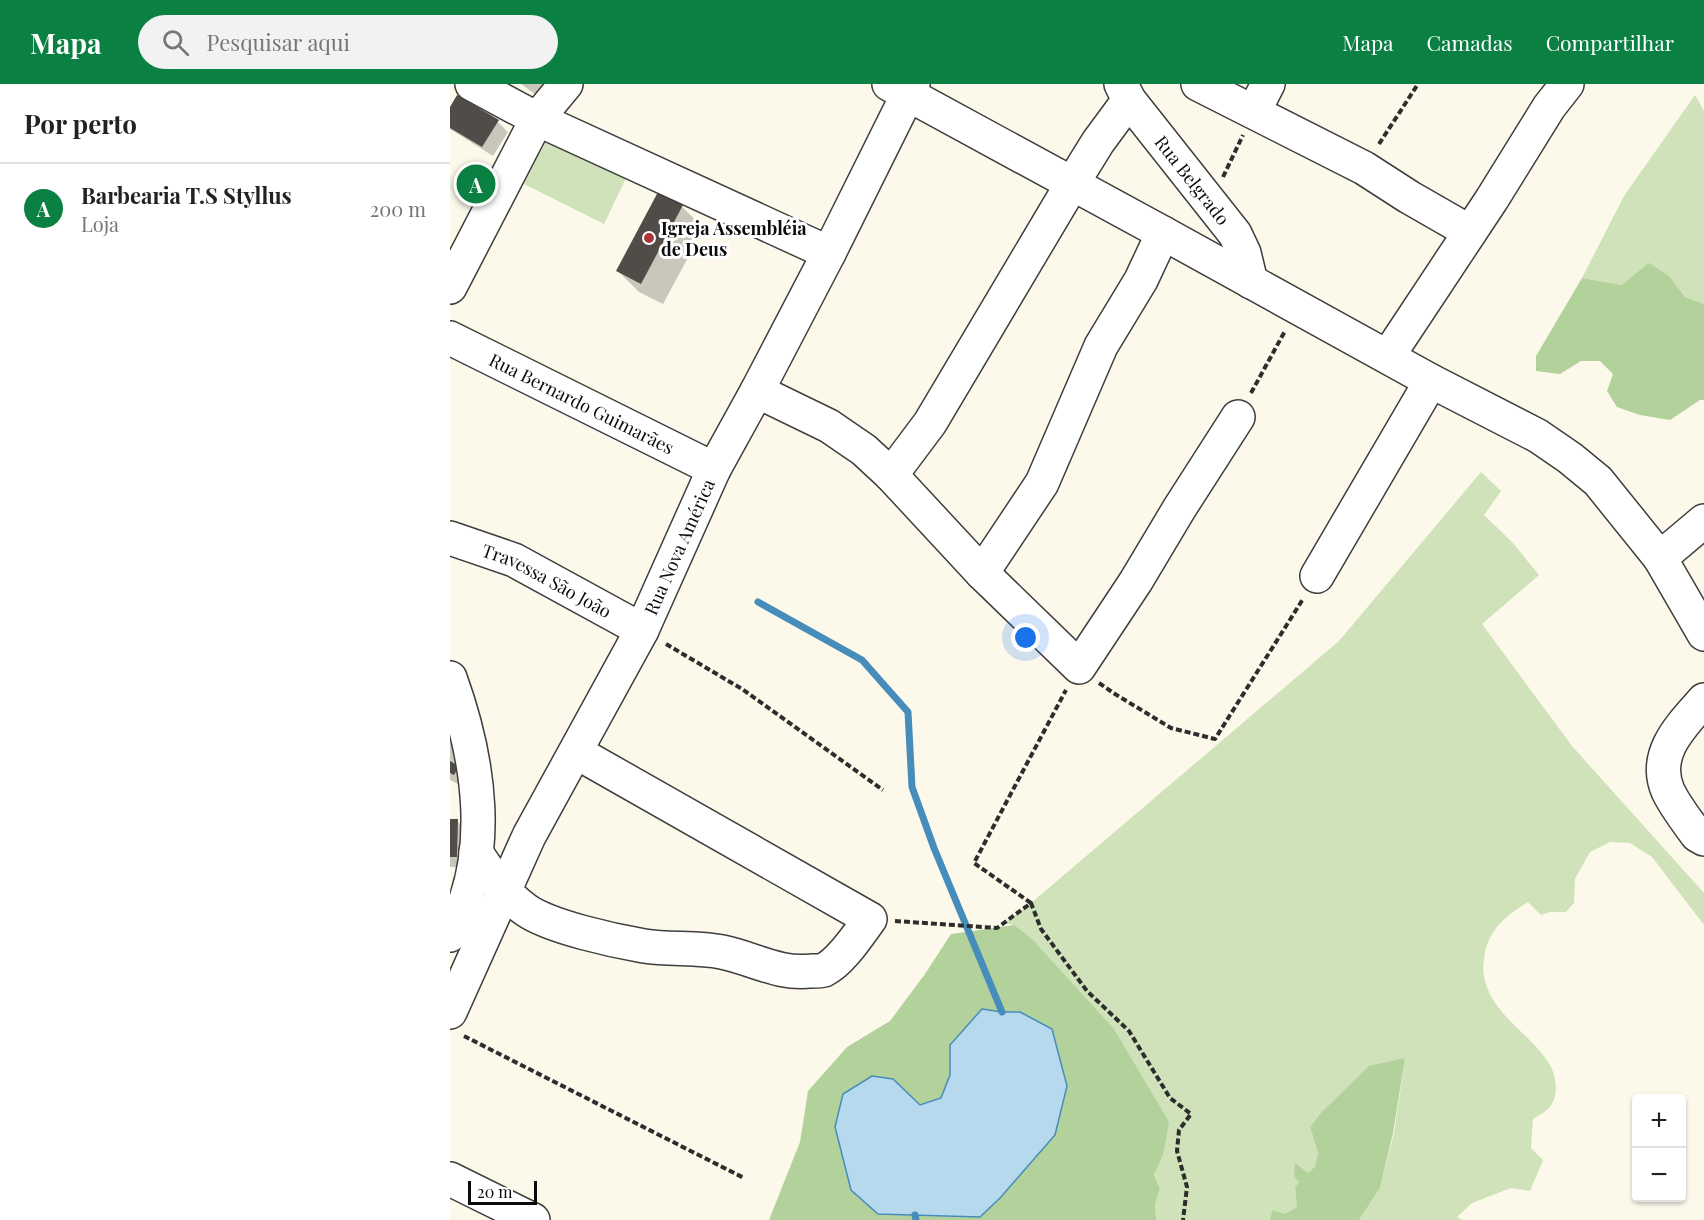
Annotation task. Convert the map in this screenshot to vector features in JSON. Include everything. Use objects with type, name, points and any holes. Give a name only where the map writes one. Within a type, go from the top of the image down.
[{"type":"street","points":[[472,84],[537,119],[829,253]]},
{"type":"street","points":[[450,287],[537,119],[566,84]]},
{"type":"street","points":[[1198,84],[1261,98],[1409,197],[1470,232]]},
{"type":"street","points":[[1388,356],[1549,107],[1567,84]]},
{"type":"street","points":[[903,87],[1072,184],[1431,381],[1538,435],[1598,482],[1660,558],[1704,634]]},
{"type":"street","name":"Rua Nova América","points":[[455,1023],[505,891],[548,799],[642,630],[714,469],[829,253],[903,87]]},
{"type":"street","points":[[891,475],[930,423],[1098,142],[1125,92]]},
{"type":"street","name":"Rua Belgrado","points":[[1125,92],[1210,205],[1235,234],[1244,253],[1251,282]]},
{"type":"street","points":[[982,573],[1042,483],[1101,346],[1141,280],[1163,233]]},
{"type":"street","name":"Rua Bernardo Guimarães","points":[[450,338],[714,469]]},
{"type":"street","points":[[1317,576],[1431,381]]},
{"type":"street","points":[[757,392],[829,426],[864,450],[891,475],[982,573],[1079,667],[1137,581],[1179,509],[1238,417]]},
{"type":"street","points":[[1660,558],[1704,521]]},
{"type":"street","name":"Travessa São João","points":[[450,538],[514,560],[642,630]]},
{"type":"street","points":[[450,678],[463,713],[478,790],[476,852],[471,887],[461,916],[450,935]]},
{"type":"street","points":[[1704,700],[1670,740],[1664,769],[1668,791],[1696,835],[1704,839]]},
{"type":"street","points":[[476,852],[505,891],[528,912],[543,919],[585,933],[645,946],[711,950],[740,956],[779,970],[795,972],[824,970],[847,950],[870,919],[576,752]]},
{"type":"street","points":[[450,1179],[533,1220]]},
{"type":"path","points":[[1364,168],[1418,84]]},
{"type":"path","points":[[1210,205],[1261,98]]},
{"type":"path","points":[[1238,417],[1298,308]]},
{"type":"path","points":[[1183,1220],[1187,1187],[1177,1151],[1179,1130],[1191,1114],[1170,1098],[1129,1031],[1087,991],[1041,929],[1031,903],[974,863],[1079,667],[1115,694],[1172,728],[1215,739],[1317,576]]},
{"type":"path","points":[[642,630],[742,690],[883,790]]},
{"type":"path","points":[[870,919],[997,928],[1031,903]]},
{"type":"path","points":[[455,1023],[744,1178]]},
{"type":"green space","points":[[1695,95],[1704,111],[1704,304],[1685,297],[1670,277],[1622,285],[1582,278],[1624,196]]},
{"type":"green space","points":[[548,138],[629,172],[604,224],[524,184]]},
{"type":"green space","points":[[1649,263],[1670,277],[1685,297],[1704,304],[1704,400],[1700,400],[1670,420],[1640,415],[1617,407],[1607,391],[1613,374],[1600,361],[1581,361],[1560,374],[1536,371],[1536,356],[1582,278],[1622,285]]},
{"type":"green space","points":[[1481,472],[1501,491],[1484,515],[1512,542],[1539,575],[1482,624],[1572,746],[1704,893],[1704,925],[1652,857],[1630,843],[1610,842],[1590,852],[1575,879],[1574,903],[1566,912],[1550,912],[1541,915],[1528,902],[1506,917],[1495,929],[1487,944],[1484,957],[1483,972],[1486,984],[1498,1007],[1544,1056],[1551,1067],[1556,1083],[1552,1105],[1533,1119],[1531,1148],[1543,1160],[1530,1191],[1511,1188],[1472,1203],[1457,1217],[1463,1220],[1359,1220],[1380,1188],[1394,1133],[1405,1058],[1342,1096],[1310,1127],[1318,1153],[1315,1168],[1308,1173],[1295,1164],[1299,1182],[1295,1189],[1297,1207],[1285,1214],[1272,1210],[1270,1220],[1156,1220],[1155,1204],[1160,1189],[1154,1175],[1163,1155],[1014,925],[1004,923],[1031,903],[1339,641]]},
{"type":"green space","points":[[1014,925],[1032,939],[1114,1029],[1169,1122],[1163,1155],[1154,1175],[1160,1189],[1155,1204],[1156,1220],[769,1220],[800,1142],[808,1091],[847,1047],[890,1021],[951,934]]},
{"type":"green space","points":[[1405,1058],[1393,1133],[1380,1188],[1359,1220],[1270,1220],[1272,1210],[1285,1214],[1297,1207],[1295,1188],[1299,1182],[1294,1176],[1295,1163],[1308,1173],[1315,1167],[1318,1153],[1310,1127],[1321,1113],[1369,1066]]},
{"type":"water","points":[[982,1009],[1020,1012],[1052,1029],[1067,1086],[1055,1135],[1000,1198],[980,1217],[878,1214],[851,1190],[835,1127],[843,1094],[872,1076],[893,1079],[920,1105],[941,1098],[950,1075],[950,1045]]},
{"type":"building","points":[[457,95],[499,120],[482,147],[450,128],[450,107]]},
{"type":"building","points":[[474,168],[491,177],[478,200],[462,190]]},
{"type":"building","name":"Igreja Assembléia de Deus","points":[[658,192],[683,205],[641,284],[616,271]]},
{"type":"building","points":[[450,761],[459,766],[454,775],[450,773]]},
{"type":"building","points":[[450,819],[458,819],[457,857],[450,857]]},
{"type":"waterway","points":[[758,602],[862,660],[908,712],[912,787],[934,848],[1002,1012]]},
{"type":"waterway","points":[[915,1215],[916,1220]]},
{"type":"place","name":"Barbearia T.S Styllus","points":[[476,184]]},
{"type":"place","name":"Igreja Assembléia de Deus","points":[[649,238]]}]
